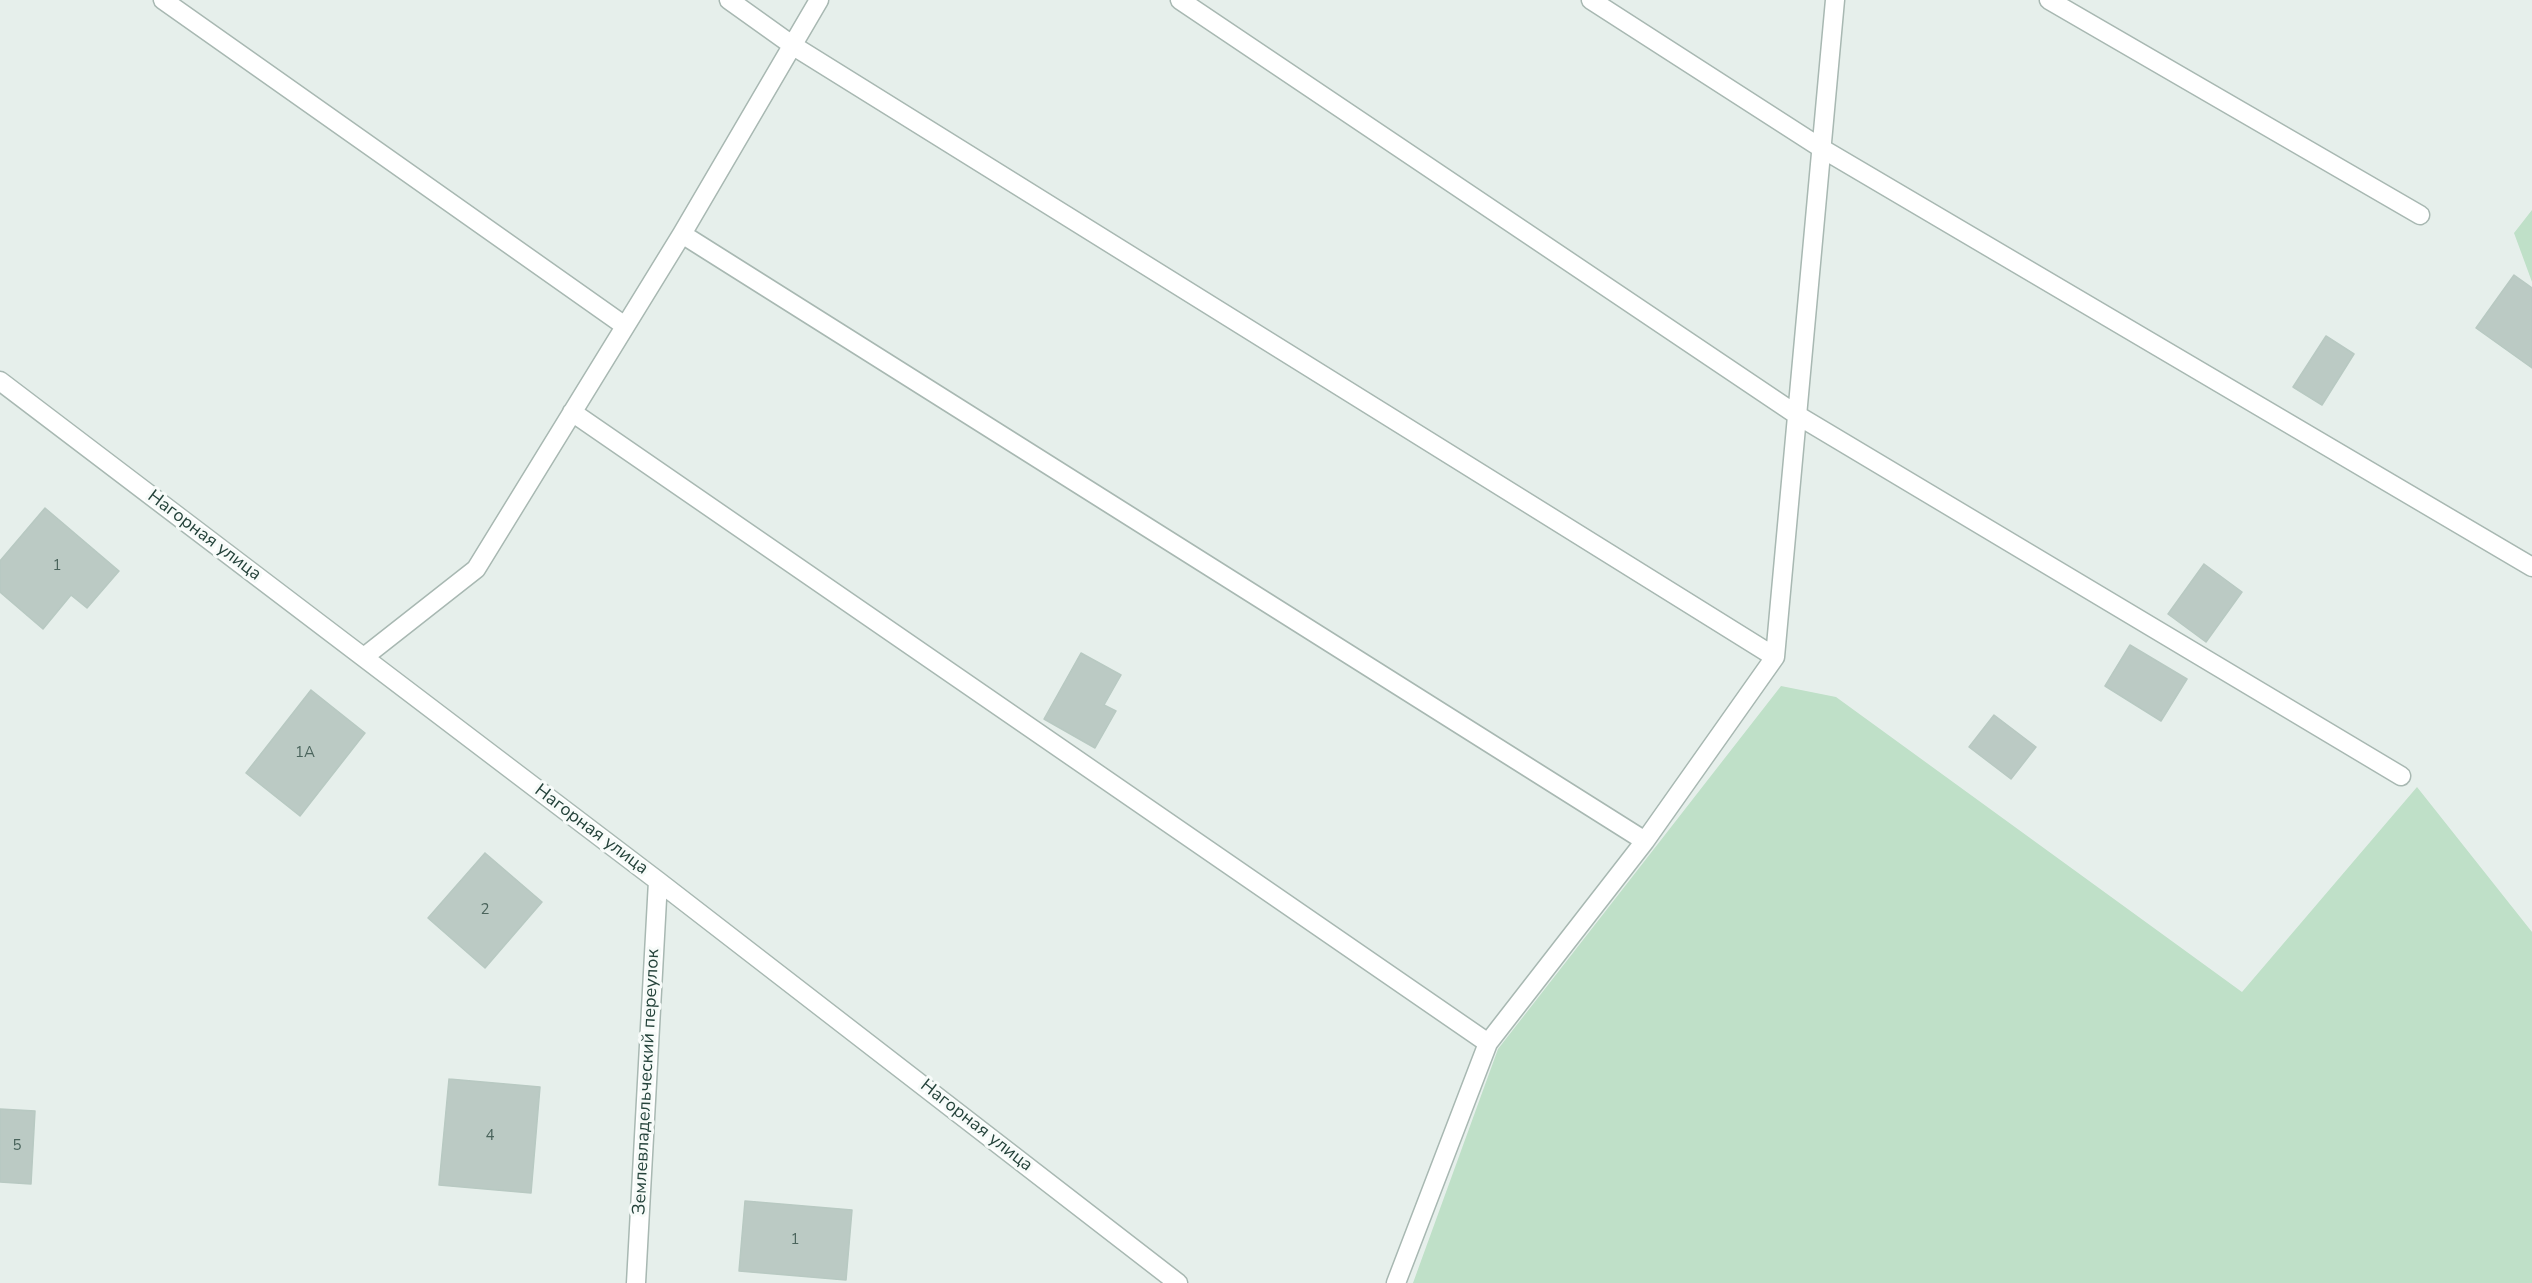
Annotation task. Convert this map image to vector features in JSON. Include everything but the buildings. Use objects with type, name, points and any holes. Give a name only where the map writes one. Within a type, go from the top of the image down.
[{"type":"street","points":[[163,0],[626,326]]},
{"type":"street","points":[[729,0],[792,45],[1775,657]]},
{"type":"street","points":[[364,657],[476,569],[682,234],[819,0]]},
{"type":"street","points":[[1180,0],[1797,415],[2401,776]]},
{"type":"street","points":[[1591,0],[1821,148],[2532,567]]},
{"type":"street","points":[[1396,1283],[1488,1043],[1645,842],[1775,657],[1835,0]]},
{"type":"street","points":[[2049,0],[2420,215]]},
{"type":"street","points":[[682,234],[1645,842]]},
{"type":"street","name":"Нагорная улица","points":[[0,381],[658,881],[1178,1283]]},
{"type":"street","points":[[572,412],[1488,1043]]},
{"type":"street","name":"Землевладельческий переулок","points":[[636,1283],[658,881]]},
{"type":"green space","points":[[2532,210],[2532,282],[2514,233]]},
{"type":"green space","points":[[1781,686],[1836,697],[2242,992],[2417,787],[2532,932],[2532,1283],[1413,1283],[1498,1049]]}]
